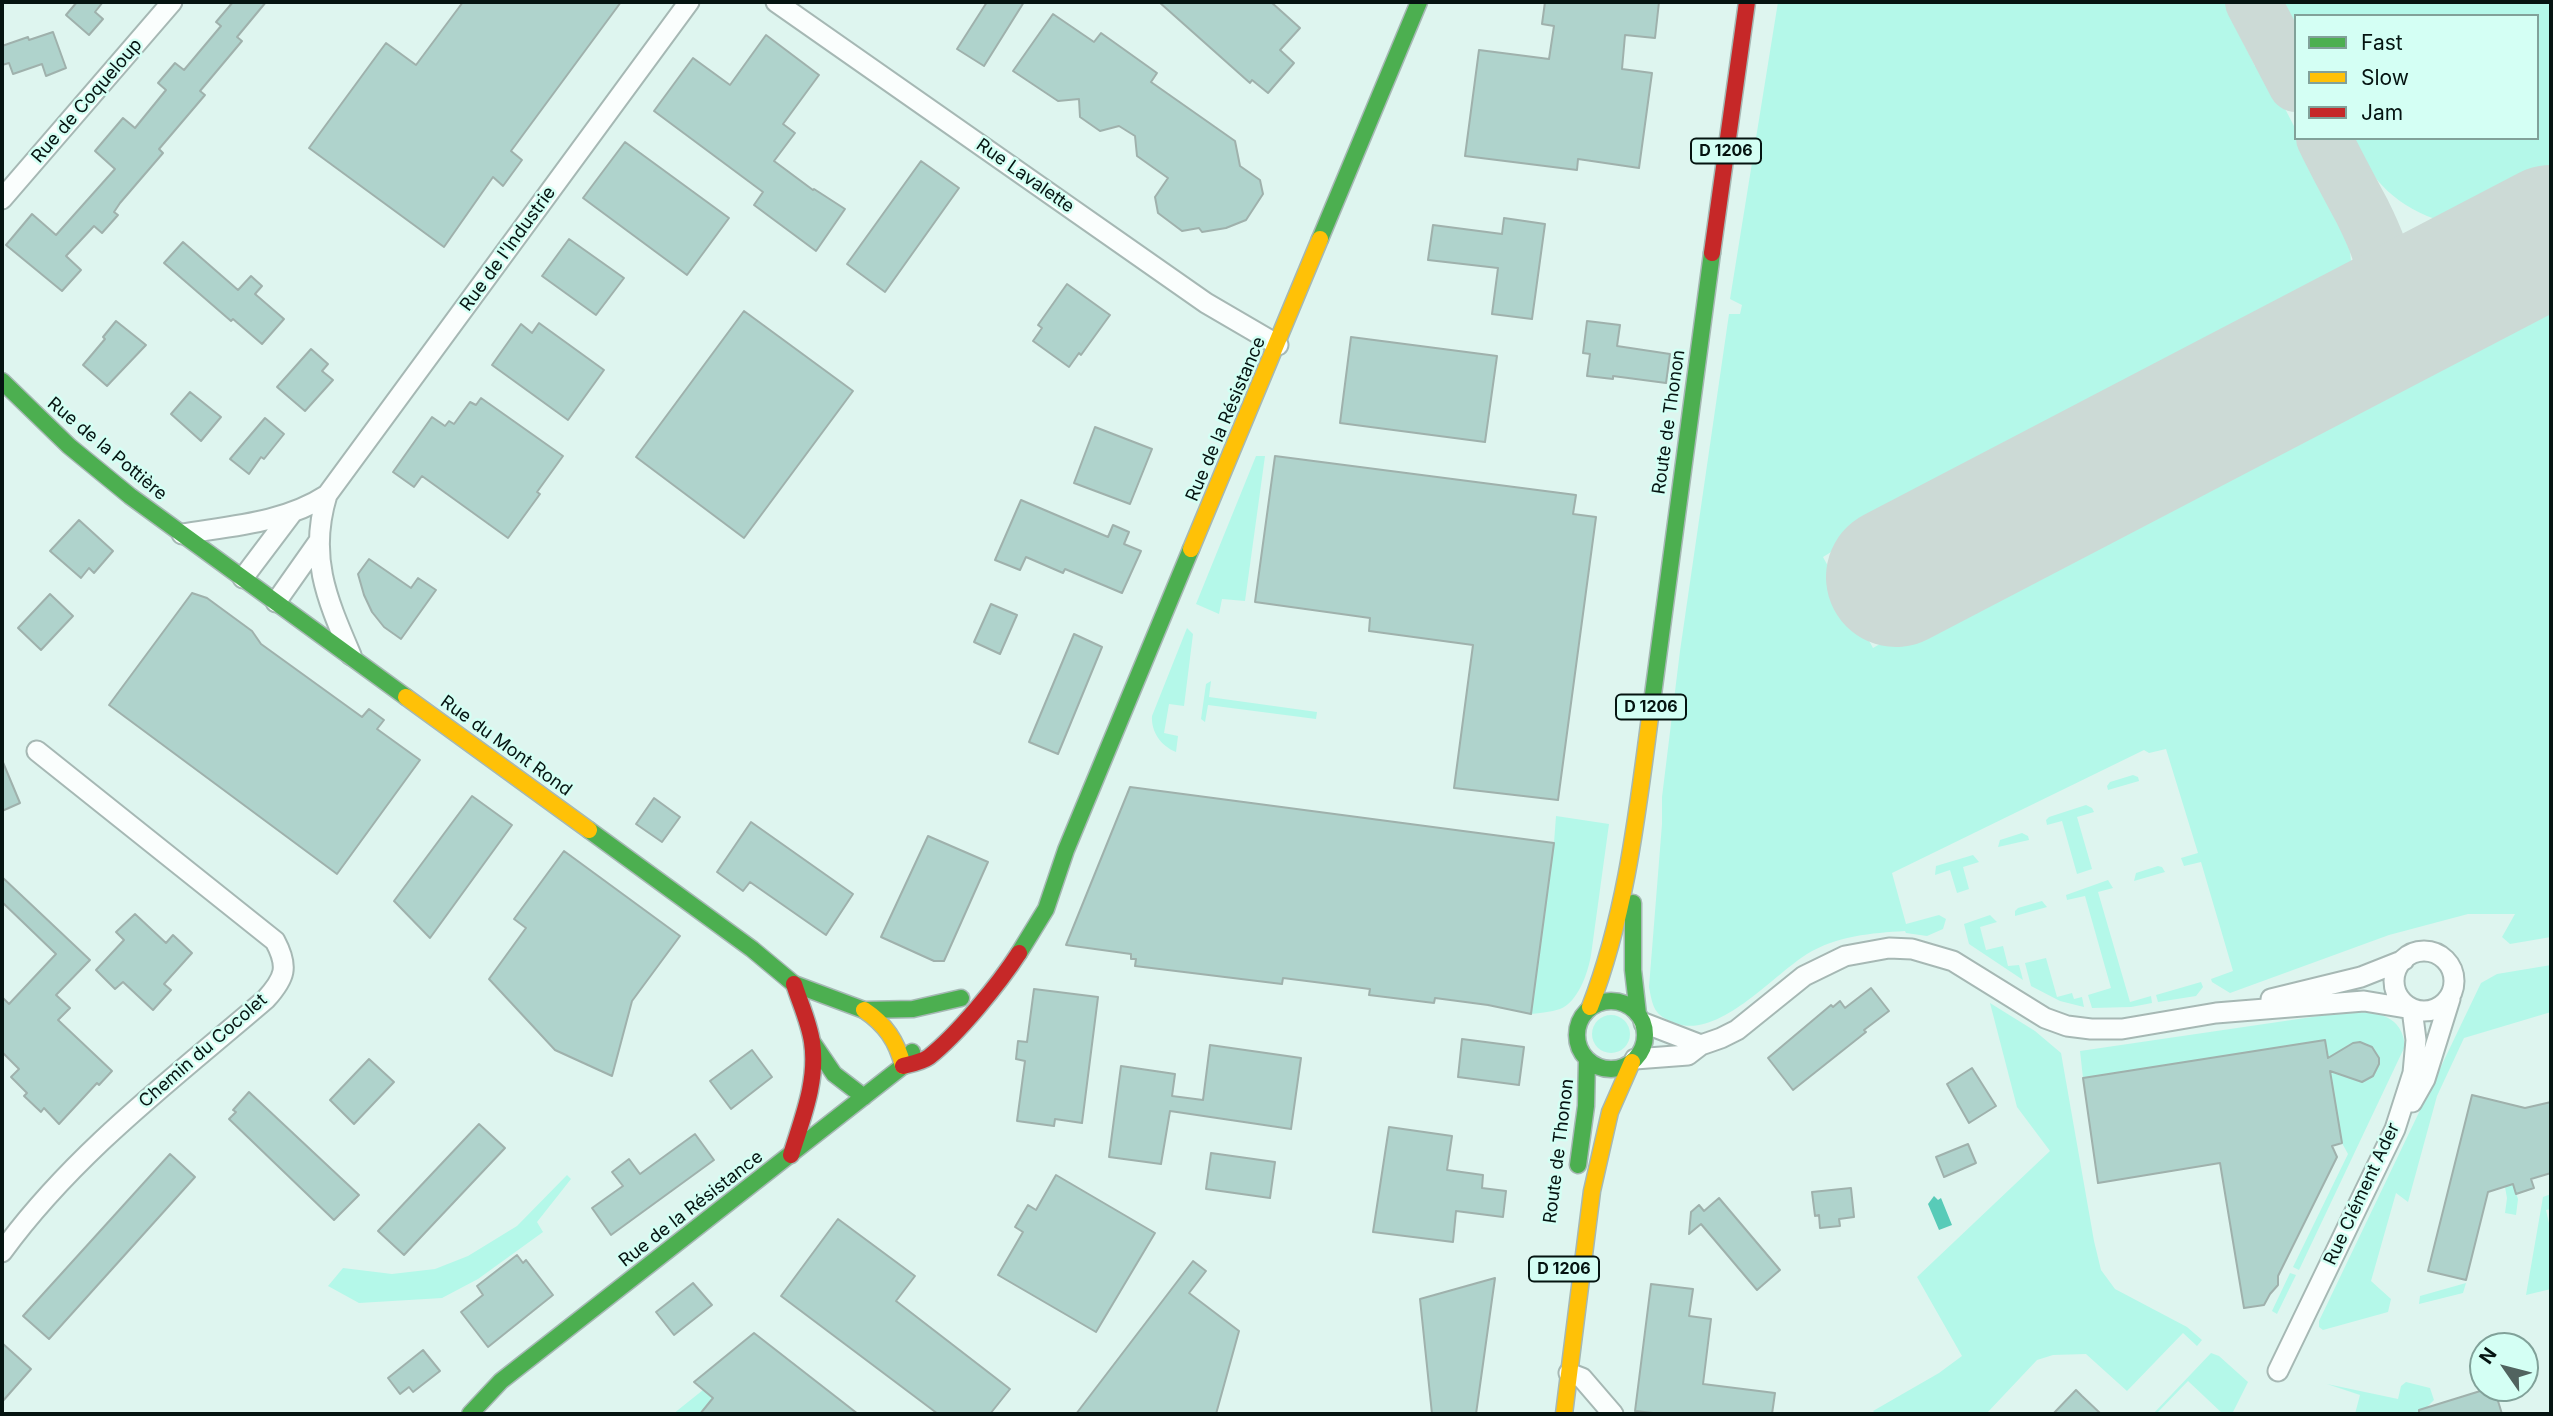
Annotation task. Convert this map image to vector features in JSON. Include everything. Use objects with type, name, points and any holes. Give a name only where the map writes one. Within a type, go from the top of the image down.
[{"type":"street","name":"Rue de Coqueloup","points":[[2,199],[172,2]]},
{"type":"street","name":"Rue de l'Industrie","points":[[351,656],[325,592],[320,566],[319,541],[327,495],[689,2]]},
{"type":"street","name":"Rue Lavalette","points":[[776,2],[1206,303],[1278,345]]},
{"type":"street","name":"Rue de la Résistance","points":[[903,1066],[927,1059],[975,1011],[1008,970],[1046,909],[1066,850],[1419,2]]},
{"type":"street","name":"Route de Thonon","points":[[1590,1007],[1606,966],[1633,847],[1678,497],[1747,2]]},
{"type":"street","name":"Rue de la Pottière","points":[[2,381],[91,465],[187,538]]},
{"type":"street","name":"Rue de l'Industrie","points":[[187,538],[292,513],[327,495]]},
{"type":"street","name":"Rue de l'Industrie","points":[[243,578],[292,513]]},
{"type":"street","name":"Rue du Mont Rond","points":[[187,538],[752,949],[794,984],[864,1010],[879,1020],[899,1049],[903,1066]]},
{"type":"street","name":"Rue de l'Industrie","points":[[276,602],[319,541]]},
{"type":"street","name":"Chemin du Cocolet","points":[[2,1252],[57,1188],[123,1119],[266,999],[278,985],[284,969],[283,955],[275,941],[37,751]]},
{"type":"street","name":"Route de Thonon","points":[[1633,847],[1633,970],[1641,1018]]},
{"type":"street","name":"Rue de la Résistance","points":[[1032,897],[1066,850]]},
{"type":"street","points":[[1701,1045],[1641,1018],[1626,1004],[1616,1001],[1605,1001],[1590,1007],[1581,1020],[1577,1035],[1581,1050],[1596,1066],[1611,1069],[1634,1060],[1680,1057],[1737,1030],[1814,970],[1845,956],[1889,948],[1912,949],[1953,961],[2001,989],[2024,1007],[2067,1026],[2091,1029],[2122,1029],[2216,1013],[2361,977],[2418,952],[2430,952],[2449,964],[2454,975],[2454,986],[2426,1079],[2395,1129]]},
{"type":"street","name":"Rue Clément Ader","points":[[2278,1371],[2395,1129],[2413,1073],[2416,1040],[2412,1009],[2401,1000],[2395,986],[2397,970],[2404,960]]},
{"type":"street","points":[[794,984],[813,1043],[829,1071],[851,1090],[864,1097]]},
{"type":"street","points":[[940,1020],[973,984]]},
{"type":"street","points":[[2216,1013],[2364,1001],[2427,1011],[2436,1009],[2451,996]]},
{"type":"street","name":"Rue du Mont Rond","points":[[864,1010],[913,1009],[961,998]]},
{"type":"street","points":[[1634,1060],[1645,1042],[1641,1018]]},
{"type":"street","name":"Rue de la Résistance","points":[[470,1414],[501,1381],[903,1066],[919,1041]]},
{"type":"street","points":[[791,1155],[808,1092],[813,1043]]},
{"type":"street","name":"Route de Thonon","points":[[1577,1175],[1586,1106],[1587,1059]]},
{"type":"street","name":"Route de Thonon","points":[[1564,1414],[1592,1191],[1610,1112],[1634,1060]]},
{"type":"street","points":[[1569,1373],[1582,1378],[1613,1414]]},
{"type":"street","name":"Rue de la Résistance","points":[[453,1414],[473,1396],[501,1381]]},
{"type":"shaded area","points":[[1778,2],[2229,2],[2233,9],[2228,12],[2255,66],[2262,64],[2294,126],[2294,140],[2301,140],[2348,232],[2351,261],[2343,277],[1946,478],[1948,489],[1906,499],[1881,510],[1844,531],[1849,541],[1823,557],[1873,648],[1894,636],[1898,644],[2551,304],[2551,937],[2510,944],[2502,937],[2515,914],[2468,914],[2389,935],[2230,993],[2211,979],[2233,971],[2201,862],[2184,866],[2181,858],[2198,853],[2166,749],[2149,753],[2144,750],[1892,873],[1906,924],[1939,915],[1946,919],[1943,929],[1927,936],[1905,931],[1854,936],[1830,943],[1807,954],[1744,1003],[1709,1022],[1692,1026],[1675,1023],[1659,1014],[1653,1006],[1649,987],[1662,797],[1680,651],[1729,314],[1740,314],[1742,305],[1730,299]]},
{"type":"shaded area","points":[[2279,2],[2551,2],[2551,166],[2444,222],[2412,209],[2388,191],[2368,168],[2351,140],[2539,140],[2539,14],[2294,14],[2294,30]]},
{"type":"shaded area","points":[[1256,456],[1265,456],[1245,601],[1222,599],[1219,614],[1196,604]]},
{"type":"shaded area","points":[[1187,628],[1193,634],[1184,706],[1169,704],[1164,733],[1178,736],[1176,752],[1158,738],[1153,728],[1152,716]]},
{"type":"shaded area","points":[[1211,681],[1209,697],[1317,712],[1316,719],[1208,705],[1205,722],[1201,719],[1206,684]]},
{"type":"shaded area","points":[[2133,775],[2138,777],[2139,781],[2108,790],[2110,782]]},
{"type":"shaded area","points":[[2086,805],[2094,812],[2077,817],[2092,869],[2077,874],[2062,821],[2047,825],[2046,820]]},
{"type":"shaded area","points":[[1556,816],[1609,824],[1591,955],[1585,978],[1577,994],[1560,1009],[1531,1014],[1554,843]]},
{"type":"shaded area","points":[[2022,833],[2028,836],[2029,840],[1998,847],[2000,840]]},
{"type":"shaded area","points":[[1973,855],[1979,862],[1963,867],[1969,889],[1957,893],[1950,870],[1935,875],[1936,866]]},
{"type":"shaded area","points":[[2158,866],[2165,872],[2134,881],[2136,873]]},
{"type":"shaded area","points":[[2108,880],[2113,888],[2098,892],[2130,1002],[2151,996],[2152,1003],[2131,1007],[2092,1008],[2088,995],[2111,988],[2085,896],[2067,900],[2066,895]]},
{"type":"shaded area","points":[[2042,901],[2047,907],[2015,916],[2018,908]]},
{"type":"shaded area","points":[[1990,915],[1997,922],[1980,927],[1986,950],[2003,946],[2008,966],[2019,965],[2023,980],[1969,944],[1964,924]]},
{"type":"shaded area","points":[[2046,958],[2057,997],[2072,993],[2074,999],[2082,997],[2084,1007],[2060,1001],[2031,986],[2025,963]]},
{"type":"shaded area","points":[[2551,965],[2551,1012],[2464,1038],[2437,1096],[2408,1202],[2396,1193],[2371,1281],[2391,1299],[2388,1312],[2323,1330],[2319,1327],[2319,1321],[2481,983],[2497,974]]},
{"type":"shaded area","points":[[2201,982],[2203,987],[2196,996],[2158,1002],[2156,995]]},
{"type":"shaded area","points":[[1990,1003],[2035,1031],[2061,1053],[2101,1270],[2115,1289],[2187,1327],[2202,1340],[2197,1346],[2183,1333],[2127,1391],[2086,1354],[2053,1355],[2037,1360],[1986,1414],[1876,1414],[1873,1411],[1939,1373],[1962,1356],[1917,1277],[2050,1151],[2017,1107]]},
{"type":"shaded area","points":[[2353,1011],[2380,1015],[2394,1022],[2403,1036],[2405,1046],[2299,1270],[2293,1267],[2348,1154],[2342,1143],[2325,1040],[2083,1078],[2080,1051]]},
{"type":"shaded area","points":[[1611,1015],[1625,1020],[1630,1034],[1625,1048],[1611,1053],[1597,1048],[1592,1034],[1597,1020]]},
{"type":"shaded area","points":[[567,1175],[571,1179],[537,1222],[543,1232],[478,1279],[442,1298],[359,1303],[328,1286],[343,1268],[392,1274],[435,1269],[468,1256],[517,1226]]},
{"type":"shaded area","points":[[2513,1184],[2518,1199],[2516,1215],[2505,1213],[2505,1187]]},
{"type":"shaded area","points":[[2551,1194],[2551,1209],[2546,1210],[2551,1232],[2551,1289],[2526,1295],[2543,1197]]},
{"type":"shaded area","points":[[1934,1196],[1938,1200],[1941,1198],[1952,1225],[1939,1230],[1928,1204]]},
{"type":"shaded area","points":[[2290,1273],[2296,1275],[2277,1314],[2272,1311]]},
{"type":"shaded area","points":[[2466,1283],[2463,1293],[2419,1304],[2420,1296]]},
{"type":"shaded area","points":[[2211,1353],[2219,1356],[2248,1382],[2232,1414],[2223,1414],[2188,1381],[2153,1414]]},
{"type":"shaded area","points":[[2406,1382],[2430,1388],[2434,1400],[2427,1407],[2429,1414],[2355,1414],[2360,1395],[2327,1384],[2398,1399],[2401,1386]]},
{"type":"shaded area","points":[[703,1390],[713,1397],[700,1414],[673,1414]]},
{"type":"building","points":[[77,2],[103,2],[95,12],[103,19],[89,35],[66,15]]},
{"type":"building","points":[[233,2],[266,2],[237,37],[242,41],[200,91],[205,95],[159,149],[163,153],[120,203],[114,212],[118,215],[102,233],[94,226],[66,256],[81,270],[62,291],[6,245],[32,214],[56,235],[115,169],[95,151],[123,118],[135,128],[166,90],[158,83],[175,63],[184,70],[221,26],[216,22]]},
{"type":"building","points":[[463,2],[621,2],[511,151],[522,160],[503,186],[493,177],[444,247],[309,148],[386,43],[416,65]]},
{"type":"building","points":[[987,2],[1024,2],[984,66],[957,49]]},
{"type":"building","points":[[1159,2],[1271,2],[1300,28],[1280,50],[1294,63],[1268,93],[1252,80],[1250,83]]},
{"type":"building","points":[[1545,2],[1659,2],[1655,38],[1625,35],[1622,69],[1652,73],[1639,168],[1578,159],[1577,170],[1465,156],[1479,50],[1549,59],[1554,26],[1542,24]]},
{"type":"building","points":[[1053,14],[1094,42],[1101,33],[1157,73],[1151,82],[1235,141],[1240,166],[1260,180],[1263,194],[1246,220],[1226,228],[1202,232],[1199,228],[1182,231],[1158,213],[1155,197],[1168,178],[1137,156],[1135,136],[1119,126],[1100,131],[1080,117],[1079,99],[1058,101],[1013,71]]},
{"type":"building","points":[[53,32],[66,68],[46,76],[42,64],[13,74],[9,63],[2,65],[2,46]]},
{"type":"building","points":[[766,35],[819,75],[783,124],[795,133],[774,161],[813,190],[845,209],[816,251],[754,205],[763,192],[654,111],[693,58],[730,85]]},
{"type":"building","points":[[625,142],[729,218],[687,275],[583,198]]},
{"type":"building","points":[[921,161],[959,188],[885,292],[847,264]]},
{"type":"building","points":[[1504,218],[1545,224],[1532,319],[1492,314],[1498,268],[1428,260],[1433,225],[1502,234]]},
{"type":"building","points":[[569,239],[624,278],[596,315],[542,276]]},
{"type":"building","points":[[183,242],[238,290],[251,276],[262,286],[255,294],[284,319],[262,344],[164,263]]},
{"type":"building","points":[[1067,284],[1110,315],[1069,367],[1033,341],[1042,328],[1038,325]]},
{"type":"building","points":[[744,311],[853,391],[744,538],[636,457]]},
{"type":"building","points":[[116,321],[146,345],[107,386],[83,365]]},
{"type":"building","points":[[1587,321],[1620,325],[1617,346],[1670,354],[1666,383],[1613,376],[1613,379],[1587,376],[1590,354],[1583,353]]},
{"type":"building","points":[[539,323],[604,370],[568,420],[492,365],[521,324],[532,333]]},
{"type":"building","points":[[1351,337],[1497,356],[1485,442],[1340,423]]},
{"type":"building","points":[[311,349],[328,364],[322,371],[333,380],[305,411],[277,387]]},
{"type":"building","points":[[190,392],[221,417],[201,441],[171,414]]},
{"type":"building","points":[[481,398],[563,456],[508,538],[422,476],[414,487],[393,472],[432,417],[445,426],[449,421],[454,424],[470,402],[476,405]]},
{"type":"building","points":[[265,418],[284,434],[264,459],[261,457],[249,474],[230,459]]},
{"type":"building","points":[[1095,427],[1152,449],[1130,504],[1074,483]]},
{"type":"building","points":[[1275,456],[1576,495],[1573,514],[1596,517],[1558,800],[1454,788],[1473,645],[1369,631],[1370,618],[1255,602]]},
{"type":"building","points":[[1021,500],[1108,537],[1113,525],[1129,532],[1124,544],[1141,551],[1122,593],[1065,569],[1063,573],[1026,557],[1020,570],[995,560]]},
{"type":"building","points":[[79,520],[113,551],[94,573],[89,568],[81,578],[50,551]]},
{"type":"building","points":[[369,559],[411,588],[418,578],[436,590],[401,639],[384,627],[372,612],[364,595],[358,574]]},
{"type":"building","points":[[192,593],[207,598],[252,631],[261,644],[362,717],[369,709],[384,720],[377,729],[420,760],[337,874],[109,705]]},
{"type":"building","points":[[50,594],[73,616],[41,650],[18,628]]},
{"type":"building","points":[[991,604],[1017,615],[1000,654],[974,642]]},
{"type":"building","points":[[1074,634],[1102,647],[1058,754],[1029,742]]},
{"type":"building","points":[[2,760],[20,803],[2,811]]},
{"type":"building","points":[[1130,787],[1554,843],[1531,1014],[1435,998],[1434,1003],[1369,995],[1370,989],[1283,978],[1282,984],[1135,966],[1136,959],[1131,959],[1131,954],[1066,945]]},
{"type":"building","points":[[472,796],[512,825],[430,938],[394,901]]},
{"type":"building","points":[[654,798],[680,817],[662,842],[636,824]]},
{"type":"building","points":[[751,822],[853,894],[826,935],[750,882],[743,891],[717,872]]},
{"type":"building","points":[[928,836],[988,862],[944,961],[934,961],[881,937]]},
{"type":"building","points":[[564,851],[680,936],[632,1001],[612,1076],[555,1050],[489,979],[526,928],[514,919]]},
{"type":"building","points":[[2,877],[90,960],[56,995],[70,1008],[58,1020],[112,1071],[99,1085],[97,1083],[59,1124],[44,1108],[41,1112],[24,1096],[27,1093],[11,1077],[19,1069],[2,1052],[2,997],[9,1004],[56,954],[2,902]]},
{"type":"building","points":[[135,914],[166,943],[173,935],[192,953],[164,984],[171,990],[153,1010],[123,982],[115,989],[96,970],[124,940],[116,932]]},
{"type":"building","points":[[1871,988],[1889,1011],[1793,1090],[1768,1058],[1831,1005],[1833,1007],[1840,1001],[1845,1008]]},
{"type":"building","points":[[1034,989],[1098,997],[1082,1123],[1055,1119],[1054,1126],[1017,1121],[1025,1061],[1016,1059],[1018,1041],[1027,1042]]},
{"type":"building","points":[[1462,1039],[1524,1047],[1519,1085],[1458,1077]]},
{"type":"building","points":[[2325,1040],[2328,1058],[2353,1043],[2360,1042],[2372,1047],[2379,1058],[2379,1064],[2373,1076],[2362,1082],[2330,1071],[2342,1143],[2332,1146],[2337,1157],[2278,1276],[2278,1285],[2264,1305],[2244,1308],[2220,1163],[2098,1183],[2083,1078]]},
{"type":"building","points":[[1210,1045],[1301,1058],[1291,1129],[1170,1111],[1161,1164],[1109,1157],[1121,1066],[1175,1074],[1172,1096],[1203,1100]]},
{"type":"building","points":[[752,1050],[772,1077],[731,1109],[710,1081]]},
{"type":"building","points":[[369,1059],[394,1082],[354,1124],[330,1100]]},
{"type":"building","points":[[1972,1068],[1996,1106],[1969,1123],[1947,1084]]},
{"type":"building","points":[[249,1092],[359,1195],[334,1220],[229,1119],[236,1112],[233,1110]]},
{"type":"building","points":[[2472,1095],[2525,1108],[2551,1102],[2551,1173],[2531,1179],[2534,1188],[2516,1194],[2513,1184],[2488,1192],[2466,1280],[2428,1271]]},
{"type":"building","points":[[479,1124],[505,1148],[404,1255],[378,1231]]},
{"type":"building","points":[[1389,1127],[1452,1136],[1447,1170],[1483,1175],[1482,1188],[1506,1191],[1503,1217],[1456,1211],[1453,1242],[1373,1232]]},
{"type":"building","points":[[695,1134],[714,1160],[611,1235],[592,1208],[623,1186],[612,1172],[629,1159],[640,1174]]},
{"type":"building","points":[[1968,1144],[1976,1163],[1944,1177],[1936,1157]]},
{"type":"building","points":[[1211,1153],[1275,1162],[1270,1198],[1206,1189]]},
{"type":"building","points":[[170,1154],[195,1177],[49,1339],[23,1316]]},
{"type":"building","points":[[1056,1175],[1155,1233],[1096,1332],[998,1275],[1023,1232],[1015,1227],[1028,1205],[1036,1210]]},
{"type":"building","points":[[1851,1188],[1854,1217],[1839,1219],[1840,1226],[1820,1228],[1819,1215],[1815,1216],[1812,1192]]},
{"type":"building","points":[[1719,1198],[1780,1270],[1757,1290],[1701,1224],[1689,1234],[1691,1212],[1699,1205],[1704,1211]]},
{"type":"building","points":[[838,1219],[915,1276],[896,1301],[1010,1389],[990,1414],[938,1414],[781,1296]]},
{"type":"building","points":[[517,1255],[523,1263],[526,1260],[553,1295],[488,1347],[461,1312],[483,1295],[477,1286]]},
{"type":"building","points":[[1193,1261],[1206,1271],[1189,1293],[1239,1331],[1216,1414],[1076,1414]]},
{"type":"building","points":[[1495,1278],[1476,1414],[1432,1414],[1420,1299]]},
{"type":"building","points":[[693,1283],[712,1305],[674,1335],[656,1312]]},
{"type":"building","points":[[1651,1284],[1693,1289],[1689,1316],[1711,1319],[1703,1384],[1775,1393],[1772,1414],[1662,1414],[1635,1411]]},
{"type":"building","points":[[754,1333],[858,1414],[700,1414],[713,1398],[694,1382]]},
{"type":"building","points":[[2,1343],[31,1369],[2,1402]]},
{"type":"building","points":[[423,1350],[440,1371],[413,1392],[409,1387],[400,1394],[388,1378]]},
{"type":"building","points":[[2076,1390],[2082,1396],[2101,1414],[2053,1414]]},
{"type":"building","points":[[2469,1395],[2469,1402],[2498,1402],[2502,1414],[2419,1414],[2419,1410]]},
{"type":"taxiway","points":[[2253,2],[2294,80]]},
{"type":"taxiway","points":[[2325,140],[2362,211],[2383,265],[2384,280],[2374,310],[2347,342]]},
{"type":"runway","points":[[1896,577],[2551,235]]},
{"type":"traffic: fast","points":[[1320,239],[1419,2]]},
{"type":"traffic: fast","points":[[1650,717],[1712,253]]},
{"type":"traffic: fast","points":[[2,381],[69,446],[130,496],[406,697]]},
{"type":"traffic: fast","points":[[1019,953],[1046,909],[1066,850],[1191,549]]},
{"type":"traffic: fast","points":[[589,830],[752,949],[794,984],[864,1010],[913,1009],[961,998]]},
{"type":"traffic: fast","points":[[1633,903],[1633,970],[1638,1014]]},
{"type":"traffic: fast","points":[[1618,1001],[1639,1016],[1645,1028],[1645,1035],[1643,1048],[1635,1059],[1618,1069],[1604,1069],[1587,1059],[1579,1048],[1577,1028],[1587,1011],[1598,1003],[1618,1001]]},
{"type":"traffic: fast","points":[[813,1043],[834,1074],[864,1097]]},
{"type":"traffic: fast","points":[[470,1414],[501,1381],[903,1066],[912,1052]]},
{"type":"traffic: fast","points":[[1578,1165],[1586,1106],[1587,1059]]},
{"type":"traffic: slow","points":[[1191,549],[1320,239]]},
{"type":"traffic: slow","points":[[406,697],[589,830]]},
{"type":"traffic: slow","points":[[1590,1007],[1613,936],[1629,864],[1650,717]]},
{"type":"traffic: slow","points":[[864,1010],[889,1034],[903,1066]]},
{"type":"traffic: slow","points":[[1564,1414],[1592,1191],[1610,1112],[1632,1062]]},
{"type":"traffic: jam","points":[[1712,253],[1747,2]]},
{"type":"traffic: jam","points":[[903,1066],[926,1059],[940,1047],[965,1022],[1019,953]]},
{"type":"traffic: jam","points":[[791,1155],[808,1100],[813,1071],[809,1027],[794,984]]}]
